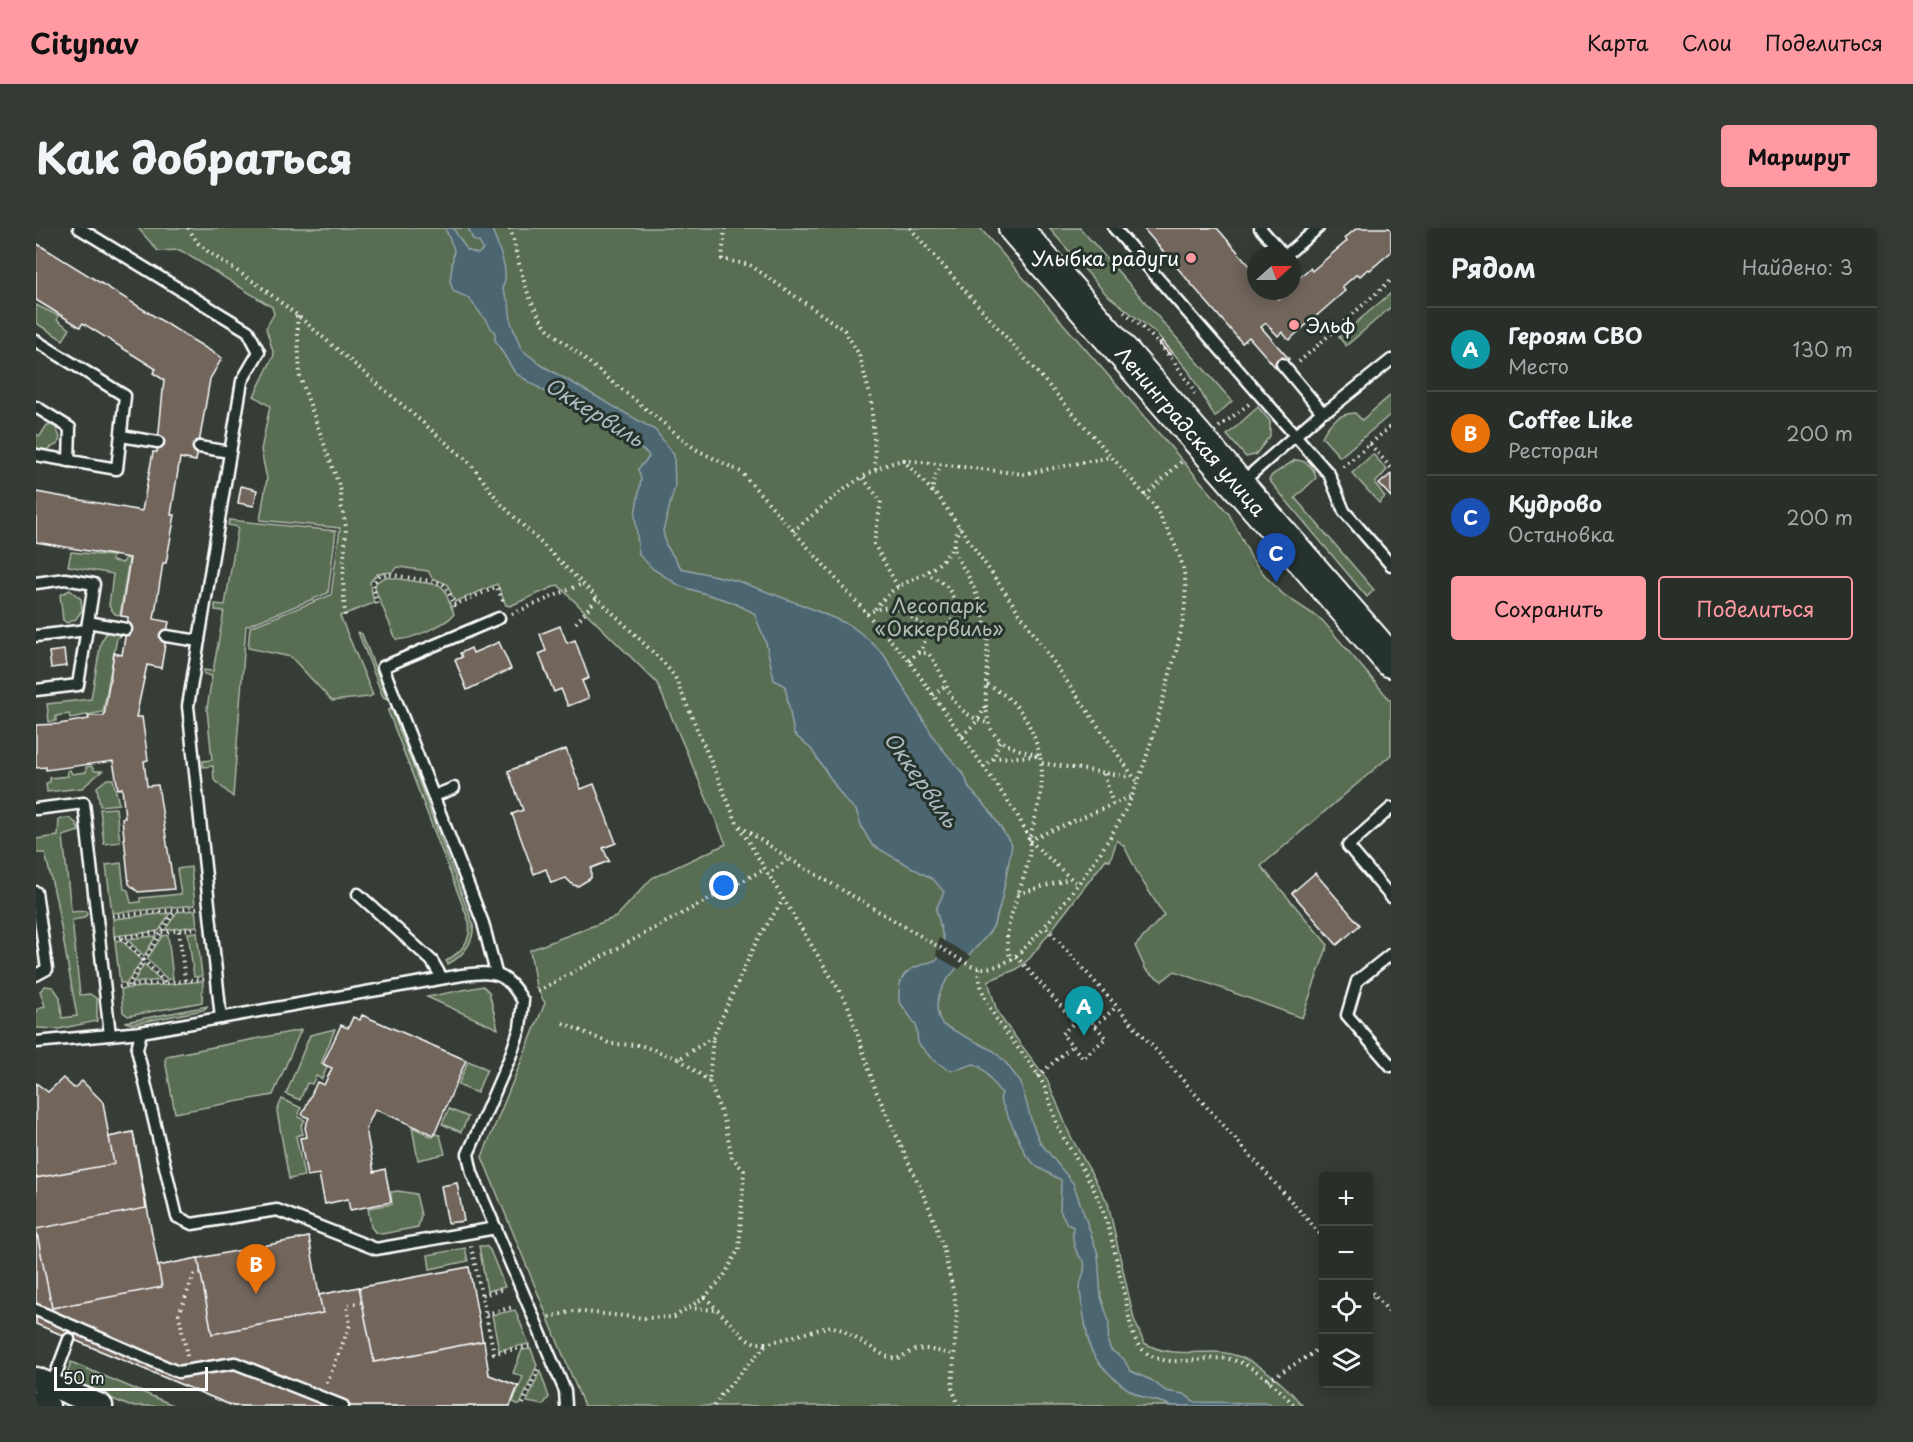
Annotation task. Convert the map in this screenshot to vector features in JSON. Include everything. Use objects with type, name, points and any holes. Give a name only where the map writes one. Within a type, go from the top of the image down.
[{"type":"street","name":"Ленинградская улица","points":[[1015,228],[1391,661]]},
{"type":"street","points":[[43,1395],[101,1406]]},
{"type":"lane","points":[[79,228],[248,331],[259,352],[242,381],[189,706],[221,1018]]},
{"type":"lane","points":[[1113,228],[1329,474],[1344,511],[1391,565]]},
{"type":"lane","points":[[1260,228],[1277,246]]},
{"type":"lane","points":[[1296,246],[1318,228]]},
{"type":"lane","points":[[36,341],[125,396],[117,469],[36,455]]},
{"type":"lane","points":[[1239,486],[1322,412],[1331,408],[1391,360]]},
{"type":"lane","points":[[1282,364],[1322,412]]},
{"type":"lane","points":[[36,407],[70,428],[69,461]]},
{"type":"lane","points":[[121,436],[158,442]]},
{"type":"lane","points":[[199,447],[230,452]]},
{"type":"lane","points":[[36,583],[65,579],[94,584],[78,685],[36,690]]},
{"type":"lane","points":[[496,973],[483,922],[383,667],[499,618]]},
{"type":"lane","points":[[36,636],[88,626],[126,629]]},
{"type":"lane","points":[[166,636],[199,641]]},
{"type":"lane","points":[[434,796],[454,788]]},
{"type":"lane","points":[[36,809],[84,803],[110,1035]]},
{"type":"lane","points":[[1391,808],[1348,846],[1391,897]]},
{"type":"lane","points":[[36,892],[47,969],[36,975]]},
{"type":"lane","points":[[358,894],[432,961],[442,978]]},
{"type":"lane","points":[[1391,954],[1357,981],[1347,1015],[1391,1066]]},
{"type":"lane","points":[[36,1042],[141,1032],[483,972],[496,973],[507,978],[523,1001],[520,1028],[468,1154],[472,1173],[565,1391],[566,1406]]},
{"type":"lane","points":[[141,1032],[137,1049],[177,1217],[192,1224],[277,1210],[376,1248],[496,1228]]},
{"type":"lane","points":[[36,1310],[178,1372],[235,1363],[343,1406]]},
{"type":"lane","points":[[43,1395],[69,1339]]},
{"type":"path","points":[[188,228],[198,243],[211,254],[257,284],[297,315],[470,463],[500,503],[664,663],[675,677],[737,823],[763,870],[848,1005],[876,1091],[929,1207],[942,1243],[954,1294],[957,1314],[952,1388],[959,1406]]},
{"type":"path","points":[[510,228],[528,295],[537,315],[549,330],[695,449],[741,472],[909,661],[1017,814],[1029,840],[1078,885]]},
{"type":"path","points":[[725,228],[722,259],[750,265],[844,330],[859,354],[871,399],[876,470]]},
{"type":"path","points":[[737,823],[759,840],[933,945],[973,967],[998,968],[1012,960],[1045,926],[1100,854],[1137,782],[1179,643],[1185,609],[1185,578],[1176,547],[1158,513],[910,228]]},
{"type":"path","points":[[1292,375],[1301,358],[1391,280]]},
{"type":"path","points":[[297,315],[300,377],[341,491],[340,505],[346,527],[343,579],[345,616]]},
{"type":"path","points":[[1216,429],[1253,401]]},
{"type":"path","points":[[1343,467],[1391,426]]},
{"type":"path","points":[[1370,444],[1391,468]]},
{"type":"path","points":[[793,531],[884,464],[903,460],[1023,474],[1110,457]]},
{"type":"path","points":[[1145,496],[1186,457]]},
{"type":"path","points":[[903,460],[960,527],[1137,782]]},
{"type":"path","points":[[933,493],[934,478],[942,466]]},
{"type":"path","points":[[863,478],[881,501],[874,544],[898,587]]},
{"type":"path","points":[[867,614],[875,609],[888,593],[926,575],[946,556],[960,527]]},
{"type":"path","points":[[954,543],[956,553],[980,606],[988,644],[985,706],[988,723],[994,735],[1000,739],[1023,751],[1041,756]]},
{"type":"path","points":[[377,604],[373,584],[380,575],[387,574],[442,583],[447,588],[454,605],[496,587],[509,615],[582,584]]},
{"type":"path","points":[[875,609],[904,611],[928,630],[943,630],[954,619],[957,606],[950,590],[931,576],[926,575]]},
{"type":"path","points":[[576,623],[597,598]]},
{"type":"path","points":[[957,606],[980,606]]},
{"type":"path","points":[[909,661],[927,640],[928,630]]},
{"type":"path","points":[[918,653],[928,653],[934,660],[945,687],[959,707],[978,720],[988,723]]},
{"type":"path","points":[[987,685],[1014,700],[1027,716],[1042,763],[1038,812],[1029,840],[1006,942],[1005,949],[1012,960]]},
{"type":"path","points":[[933,695],[945,687]]},
{"type":"path","points":[[962,736],[978,720],[985,706]]},
{"type":"path","points":[[983,767],[994,758],[1000,739]]},
{"type":"path","points":[[994,758],[1041,756]]},
{"type":"path","points":[[1042,763],[1132,777]]},
{"type":"path","points":[[1104,774],[1113,804]]},
{"type":"path","points":[[1029,840],[1131,797]]},
{"type":"path","points":[[767,875],[787,860]]},
{"type":"path","points":[[538,991],[763,870]]},
{"type":"path","points":[[1018,894],[1070,878]]},
{"type":"path","points":[[552,1317],[574,1311],[644,1318],[674,1317],[705,1297],[724,1276],[739,1249],[744,1171],[732,1157],[725,1123],[709,1081],[713,1037],[757,940],[783,900]]},
{"type":"path","points":[[110,916],[198,908]]},
{"type":"path","points":[[128,986],[175,910]]},
{"type":"path","points":[[1045,926],[1319,1234]]},
{"type":"path","points":[[113,939],[200,928]]},
{"type":"path","points":[[179,931],[184,980]]},
{"type":"path","points":[[122,938],[166,982]]},
{"type":"path","points":[[1016,956],[1075,1022]]},
{"type":"path","points":[[979,968],[979,975],[990,1006],[1005,1033],[1038,1076],[1059,1129],[1095,1192],[1104,1215],[1131,1326],[1140,1347],[1151,1355],[1165,1360],[1230,1359],[1268,1380],[1295,1406]]},
{"type":"path","points":[[118,987],[205,979]]},
{"type":"path","points":[[1095,1026],[1116,1007]]},
{"type":"path","points":[[1084,1013],[1106,1038],[1083,1058],[1062,1034],[1075,1022],[1084,1013]]},
{"type":"path","points":[[563,1023],[611,1044],[640,1045],[680,1059],[709,1081]]},
{"type":"path","points":[[680,1059],[713,1037]]},
{"type":"path","points":[[1038,1076],[1072,1046]]},
{"type":"path","points":[[471,1244],[494,1353],[532,1346]]},
{"type":"path","points":[[190,1370],[179,1314],[194,1275],[201,1273]]},
{"type":"path","points":[[482,1294],[509,1288]]},
{"type":"path","points":[[1373,1294],[1391,1314]]},
{"type":"path","points":[[705,1297],[744,1337],[755,1343],[769,1343],[831,1326],[842,1330],[885,1356],[896,1359],[915,1350],[954,1354]]},
{"type":"path","points":[[322,1397],[350,1325],[347,1305],[362,1302]]},
{"type":"path","points":[[486,1314],[517,1306]]},
{"type":"path","points":[[688,1308],[718,1310]]},
{"type":"path","points":[[714,1406],[769,1343]]},
{"type":"path","points":[[1268,1380],[1312,1354],[1319,1347]]},
{"type":"path","points":[[523,1404],[540,1364]]},
{"type":"green space","name":"Лесопарк «Оккервиль»","points":[[138,228],[980,228],[1229,514],[1252,559],[1267,578],[1284,595],[1322,620],[1391,701],[1391,755],[1261,866],[1328,945],[1302,1018],[1175,971],[1162,981],[1146,970],[1135,946],[1164,915],[1139,876],[1124,846],[1117,840],[1110,861],[1106,859],[1030,958],[1017,969],[988,981],[996,1008],[1047,1079],[1070,1135],[1108,1203],[1134,1319],[1144,1343],[1170,1352],[1227,1353],[1252,1362],[1274,1377],[1303,1406],[584,1406],[482,1157],[545,1003],[536,987],[530,950],[616,917],[652,878],[726,844],[657,683],[558,585],[510,606],[506,605],[497,584],[455,602],[447,584],[432,578],[428,571],[398,567],[392,572],[377,574],[370,582],[374,603],[340,616],[373,695],[369,697],[332,701],[291,657],[248,648],[250,627],[331,595],[340,528],[260,520],[267,479],[261,450],[270,406],[254,396],[274,355],[266,328],[274,314],[272,307],[180,250],[158,251]]},
{"type":"green space","points":[[1049,228],[1080,228],[1232,401],[1215,417],[1188,370],[1156,333],[1106,294]]},
{"type":"green space","points":[[1391,293],[1391,307],[1346,346],[1339,337]]},
{"type":"green space","points":[[36,305],[59,316],[57,320],[70,329],[63,340],[36,323]]},
{"type":"green space","points":[[1391,395],[1391,414],[1340,457],[1322,437],[1331,423],[1340,417],[1355,413],[1362,420]]},
{"type":"green space","points":[[1258,407],[1270,421],[1270,436],[1255,455],[1246,457],[1227,435]]},
{"type":"green space","points":[[47,425],[55,426],[60,437],[58,444],[46,450],[36,448],[36,434],[40,436]]},
{"type":"green space","points":[[1373,454],[1387,470],[1375,483],[1385,497],[1379,503],[1352,473]]},
{"type":"green space","points":[[1295,460],[1309,465],[1316,478],[1295,498],[1374,590],[1367,597],[1269,480],[1272,475]]},
{"type":"green space","points":[[229,520],[336,531],[328,593],[246,626],[233,797],[214,780],[213,766],[203,767],[203,761],[212,760],[207,709],[212,676],[204,674],[204,670],[213,671],[224,611],[215,610],[215,604],[225,605],[238,527],[228,525]]},
{"type":"green space","points":[[71,552],[113,556],[112,561],[123,563],[125,558],[129,559],[120,615],[115,614],[109,606],[113,574],[68,566]]},
{"type":"green space","points":[[386,577],[439,585],[444,589],[454,614],[444,623],[427,631],[409,638],[396,639],[375,589],[376,582]]},
{"type":"green space","points":[[70,590],[81,599],[82,610],[76,619],[67,623],[63,620],[60,595]]},
{"type":"green space","points":[[107,632],[123,634],[117,638],[103,712],[70,718],[69,714],[56,716],[56,721],[49,722],[47,704],[91,699],[101,642]]},
{"type":"green space","points":[[358,632],[362,634],[387,699],[383,697]]},
{"type":"green space","points":[[391,708],[473,924],[472,937],[467,948],[448,964],[446,961],[461,950],[467,940],[469,922],[388,711]]},
{"type":"green space","points":[[91,766],[95,771],[102,771],[82,788],[47,792],[46,783],[50,782],[50,778],[68,776],[67,771],[70,770],[72,774],[86,772],[86,767]]},
{"type":"green space","points":[[107,779],[113,779],[119,804],[100,806],[97,787]]},
{"type":"green space","points":[[116,808],[120,842],[104,844],[100,809]]},
{"type":"green space","points":[[69,818],[76,823],[79,831],[63,836],[71,912],[86,911],[87,914],[84,918],[72,920],[80,995],[90,994],[97,999],[97,1021],[59,1029],[36,1028],[36,1010],[45,1006],[40,991],[45,986],[53,987],[60,997],[62,1018],[77,1016],[56,899],[45,853],[36,853],[36,839],[58,836],[59,819]]},
{"type":"green space","points":[[121,863],[124,889],[128,890],[131,903],[140,902],[140,898],[181,894],[177,869],[191,867],[195,905],[112,913],[106,865]]},
{"type":"green space","points":[[195,910],[197,926],[165,930],[177,912]]},
{"type":"green space","points":[[170,913],[159,931],[114,936],[113,919]]},
{"type":"green space","points":[[197,932],[202,976],[194,977],[188,933]]},
{"type":"green space","points":[[168,935],[173,979],[167,979],[147,959],[162,936]]},
{"type":"green space","points":[[156,936],[144,956],[127,939]]},
{"type":"green space","points":[[121,940],[142,960],[127,983],[120,983],[115,941]]},
{"type":"green space","points":[[144,964],[161,980],[133,983]]},
{"type":"green space","points":[[203,981],[202,1002],[128,1016],[123,1012],[121,989]]},
{"type":"green space","points":[[483,986],[489,992],[498,1029],[427,997]]},
{"type":"green space","points":[[208,1006],[203,1010],[132,1024],[125,1022]]},
{"type":"green space","points":[[335,1029],[321,1064],[327,1067],[322,1079],[316,1076],[312,1084],[307,1083],[300,1100],[286,1094],[310,1035]]},
{"type":"green space","points":[[301,1030],[273,1095],[175,1113],[165,1060],[167,1056]]},
{"type":"green space","points":[[468,1061],[487,1069],[477,1093],[458,1085]]},
{"type":"green space","points":[[282,1099],[301,1108],[298,1117],[305,1120],[301,1126],[303,1134],[296,1136],[304,1176],[289,1179],[277,1111]]},
{"type":"green space","points":[[449,1109],[468,1117],[461,1132],[442,1124]]},
{"type":"green space","points":[[412,1127],[433,1137],[436,1134],[440,1135],[445,1154],[418,1160]]},
{"type":"green space","points":[[391,1192],[416,1194],[421,1215],[418,1227],[382,1234],[375,1232],[371,1227],[368,1208],[392,1204]]},
{"type":"green space","points":[[479,1246],[486,1246],[490,1250],[505,1287],[487,1291]]},
{"type":"green space","points":[[465,1248],[468,1261],[430,1269],[428,1255]]},
{"type":"green space","points":[[515,1310],[529,1344],[499,1350],[492,1315]]},
{"type":"green space","points":[[531,1349],[537,1365],[520,1405],[513,1402],[523,1377],[513,1373],[522,1350]]},
{"type":"green space","points":[[71,1362],[175,1406],[129,1406],[70,1381],[68,1370]]},
{"type":"green space","points":[[540,1371],[549,1397],[543,1405],[527,1402]]},
{"type":"water","name":"Оккервиль","points":[[445,228],[453,228],[467,250],[478,254],[483,249],[479,242],[473,240],[468,228],[492,228],[504,266],[505,282],[502,288],[509,303],[511,322],[521,349],[543,366],[655,430],[670,449],[674,455],[675,486],[663,531],[666,545],[681,568],[738,581],[850,625],[884,655],[936,741],[965,776],[969,788],[990,811],[1012,845],[995,923],[943,986],[938,998],[938,1012],[943,1025],[994,1051],[1006,1063],[1021,1083],[1040,1142],[1073,1183],[1098,1254],[1101,1297],[1109,1321],[1108,1343],[1111,1350],[1124,1359],[1130,1371],[1151,1380],[1166,1391],[1184,1394],[1195,1402],[1266,1403],[1273,1406],[1171,1406],[1129,1390],[1114,1378],[1095,1357],[1088,1339],[1080,1291],[1084,1261],[1074,1245],[1073,1227],[1067,1224],[1060,1210],[1061,1180],[1037,1167],[1026,1155],[1000,1099],[1002,1093],[983,1069],[974,1064],[955,1070],[947,1069],[931,1058],[918,1043],[916,1025],[899,1001],[899,990],[904,975],[914,968],[938,959],[944,941],[936,909],[944,892],[934,880],[872,845],[862,828],[856,810],[844,799],[811,749],[794,734],[785,686],[774,680],[766,643],[754,613],[732,602],[680,586],[653,569],[639,555],[635,515],[641,479],[638,469],[649,457],[647,453],[603,424],[584,416],[515,373],[495,340],[495,333],[469,298],[453,291],[450,281],[454,249]]},
{"type":"pier","points":[[939,938],[972,957],[959,969],[936,956]]},
{"type":"building","points":[[1143,228],[1217,228],[1247,263],[1247,300],[1301,300],[1301,276],[1310,268],[1312,271],[1347,241],[1345,238],[1357,228],[1391,228],[1391,252],[1370,270],[1368,269],[1360,276],[1357,274],[1342,287],[1345,291],[1289,340],[1282,332],[1278,336],[1266,323],[1261,327],[1289,359],[1277,369],[1249,337],[1242,343]]},
{"type":"building","points":[[36,243],[222,358],[210,379],[196,461],[180,458],[171,515],[175,515],[166,563],[163,563],[154,619],[169,622],[161,668],[147,665],[136,717],[142,717],[148,760],[144,761],[147,786],[158,785],[174,889],[138,892],[129,884],[122,818],[125,818],[122,788],[118,789],[113,761],[46,770],[46,767],[36,768],[36,725],[89,719],[88,716],[104,716],[114,653],[122,655],[128,620],[128,617],[121,616],[130,558],[36,542],[36,492],[142,511],[153,452],[157,452],[164,380],[153,373],[156,369],[83,323],[80,327],[36,300]]},
{"type":"building","points":[[1162,341],[1172,353],[1170,355],[1159,343]]},
{"type":"building","points":[[1391,474],[1391,497],[1379,484]]},
{"type":"building","points":[[241,486],[257,490],[254,506],[238,503]]},
{"type":"building","points":[[560,626],[567,643],[575,640],[589,678],[582,681],[589,698],[568,706],[561,689],[554,692],[539,654],[546,651],[540,634]]},
{"type":"building","points":[[499,642],[511,669],[467,690],[455,660],[462,657],[460,653],[471,648],[473,653]]},
{"type":"building","points":[[64,650],[66,666],[51,668],[49,652]]},
{"type":"building","points":[[566,749],[581,789],[594,784],[616,843],[603,848],[609,861],[591,868],[591,878],[578,886],[573,885],[566,878],[551,883],[546,869],[534,874],[512,814],[523,810],[508,771]]},
{"type":"building","points":[[1315,873],[1360,925],[1337,945],[1292,893]]},
{"type":"building","points":[[362,1015],[466,1060],[434,1135],[375,1109],[366,1129],[374,1172],[385,1169],[391,1202],[350,1210],[348,1199],[325,1204],[319,1174],[307,1176],[300,1138],[307,1137],[305,1127],[309,1118],[302,1115],[317,1082],[324,1085],[332,1068],[323,1064],[341,1025],[348,1028],[353,1017],[360,1020]]},
{"type":"building","points":[[63,1078],[74,1088],[82,1081],[103,1102],[109,1137],[133,1132],[158,1266],[309,1237],[319,1295],[469,1267],[489,1375],[518,1386],[510,1406],[233,1406],[36,1324],[36,1083],[48,1092]]},
{"type":"building","points":[[133,1132],[146,1208],[36,1229],[36,1178],[114,1164],[109,1137]]},
{"type":"building","points":[[457,1183],[464,1221],[448,1223],[441,1186]]},
{"type":"building","points":[[36,1229],[52,1308],[162,1287],[158,1266],[198,1258],[212,1334],[323,1313],[319,1295],[359,1287],[374,1362],[484,1341],[489,1375],[518,1386],[510,1406],[233,1406],[36,1324]]},
{"type":"place","name":"Улыбка радуги","points":[[1191,258]]},
{"type":"place","name":"Эльф","points":[[1294,325]]},
{"type":"place","name":"Кудрово","points":[[1276,583]]},
{"type":"place","name":"Героям СВО","points":[[1084,1036]]},
{"type":"place","name":"Coffee Like","points":[[256,1294]]}]
